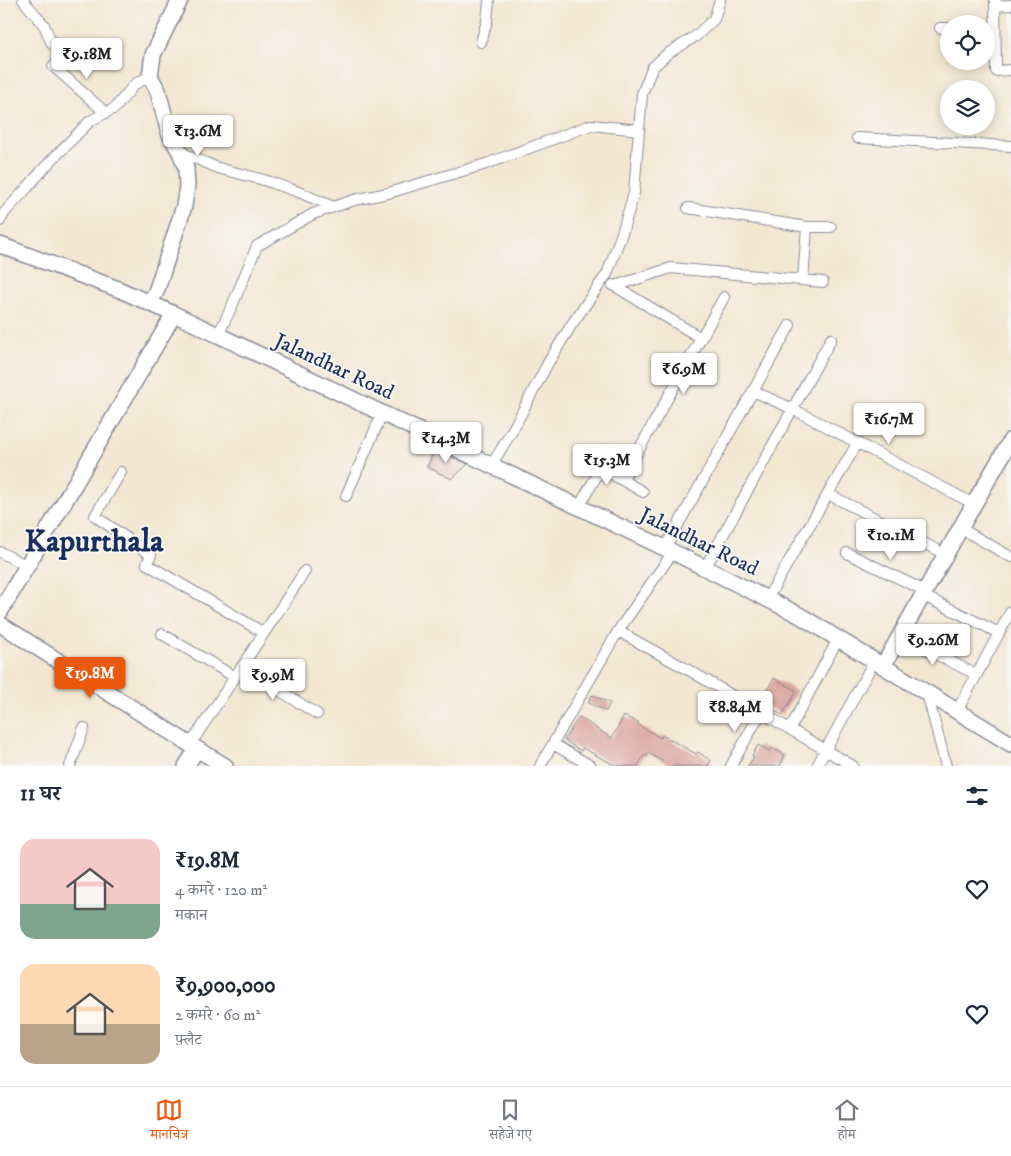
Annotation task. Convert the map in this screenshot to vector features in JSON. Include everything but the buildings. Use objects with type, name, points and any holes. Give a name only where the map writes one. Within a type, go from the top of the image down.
[{"type":"main road","points":[[149,303],[156,292],[184,206],[187,186],[186,168],[180,152],[169,133],[158,91],[150,76],[153,55],[180,0]]},
{"type":"main road","name":"Jalandhar Road","points":[[0,245],[118,289],[174,314],[669,550],[799,615],[1011,744]]},
{"type":"main road","points":[[0,612],[174,314]]},
{"type":"main road","points":[[879,663],[900,636],[1011,440]]},
{"type":"main road","points":[[0,624],[225,766]]},
{"type":"main road","points":[[186,766],[194,747]]},
{"type":"street","points":[[23,0],[44,24],[52,44]]},
{"type":"street","points":[[481,42],[487,21],[489,0]]},
{"type":"street","points":[[491,466],[548,363],[572,324],[607,274],[634,193],[642,94],[652,68],[667,54],[696,36],[714,19],[720,0]]},
{"type":"street","points":[[995,3],[1011,5]]},
{"type":"street","points":[[995,62],[996,71],[1011,70]]},
{"type":"street","points":[[53,66],[106,113]]},
{"type":"street","points":[[0,221],[5,212],[46,166],[90,121],[115,108],[135,84],[150,76]]},
{"type":"street","points":[[218,336],[257,246],[313,214],[354,200],[388,193],[486,164],[591,125],[639,130]]},
{"type":"street","points":[[857,138],[1011,146]]},
{"type":"street","points":[[180,152],[218,168],[296,190],[334,207]]},
{"type":"street","points":[[688,208],[807,227],[831,227]]},
{"type":"street","points":[[804,280],[807,227]]},
{"type":"street","points":[[616,286],[671,268],[823,282]]},
{"type":"street","points":[[604,279],[701,338]]},
{"type":"street","points":[[622,480],[724,297]]},
{"type":"street","points":[[540,766],[618,631],[669,550],[753,391],[790,326]]},
{"type":"street","points":[[705,568],[831,339]]},
{"type":"street","points":[[753,391],[858,442],[974,504]]},
{"type":"street","points":[[346,496],[382,414]]},
{"type":"street","points":[[767,599],[858,442]]},
{"type":"street","points":[[578,507],[601,468],[643,492]]},
{"type":"street","points":[[122,472],[95,516],[151,555],[147,564],[264,633]]},
{"type":"street","points":[[828,494],[946,554]]},
{"type":"street","points":[[960,528],[1011,557]]},
{"type":"street","points":[[0,552],[27,566]]},
{"type":"street","points":[[847,553],[999,633]]},
{"type":"street","points":[[194,747],[235,677],[305,571]]},
{"type":"street","points":[[957,711],[1011,611]]},
{"type":"street","points":[[618,631],[853,766]]},
{"type":"street","points":[[162,634],[235,677]]},
{"type":"street","points":[[900,636],[977,674]]},
{"type":"street","points":[[790,729],[838,639]]},
{"type":"street","points":[[818,766],[879,663]]},
{"type":"street","points":[[242,667],[317,714]]},
{"type":"street","points":[[927,693],[946,766]]},
{"type":"street","points":[[731,766],[761,712]]},
{"type":"street","points":[[70,766],[84,728]]},
{"type":"street","points":[[553,744],[591,766]]},
{"type":"district","name":"Kapurthala","points":[[94,542]]}]
